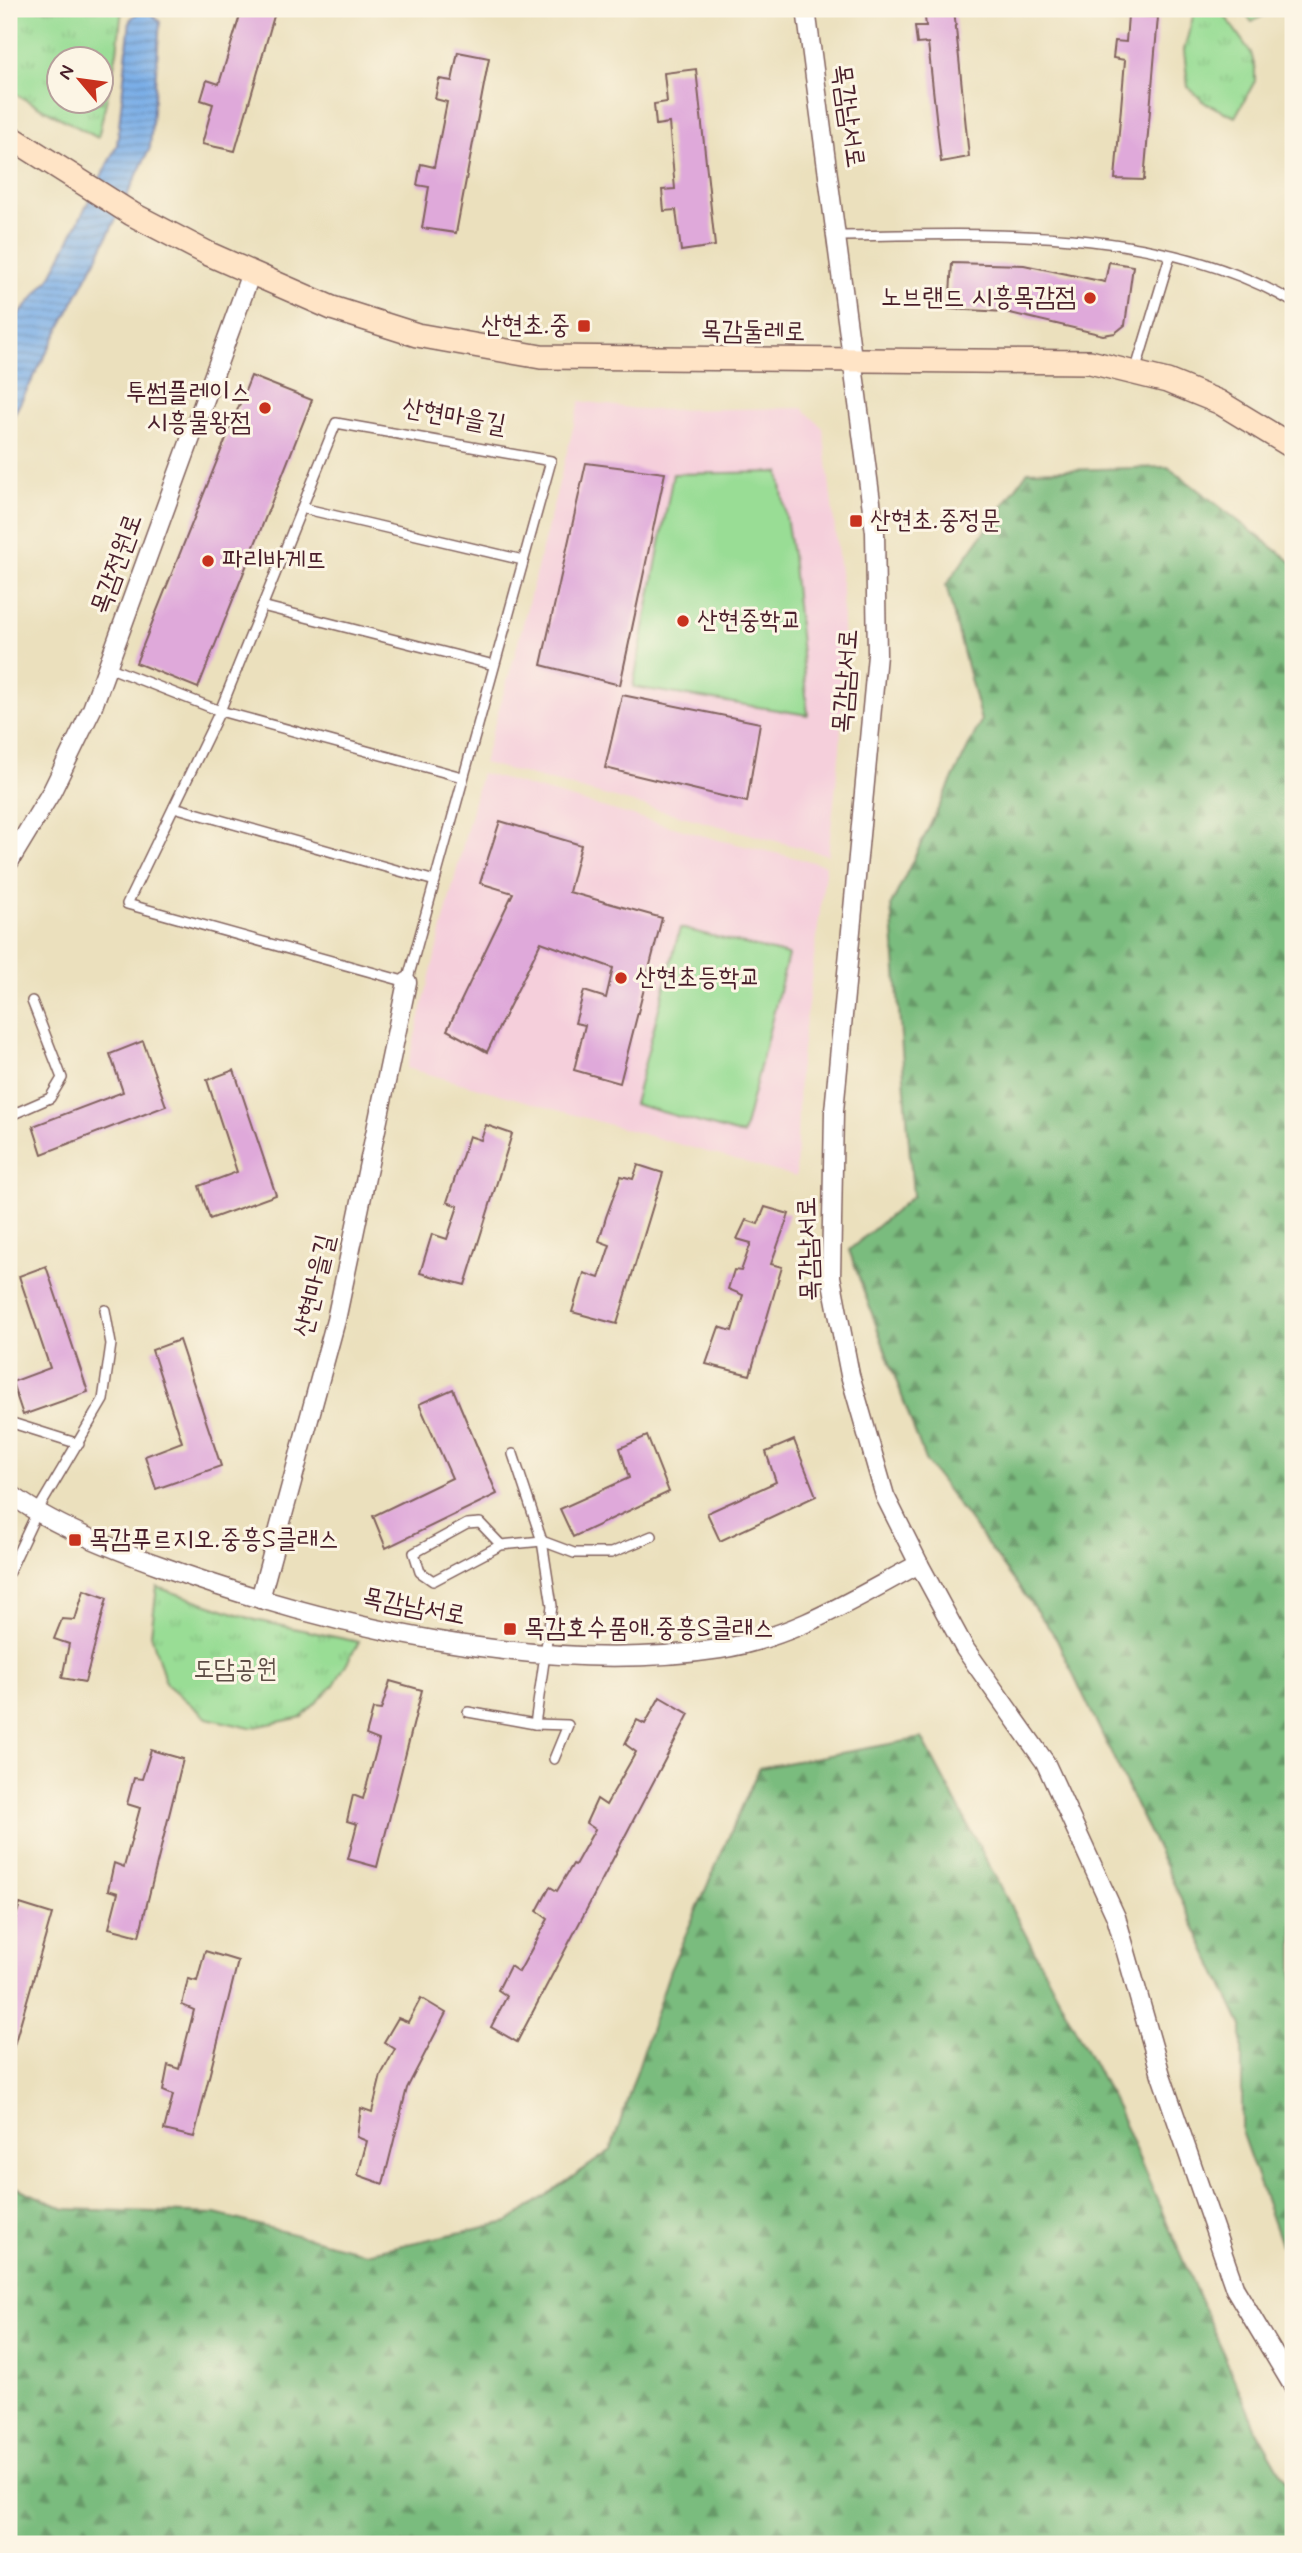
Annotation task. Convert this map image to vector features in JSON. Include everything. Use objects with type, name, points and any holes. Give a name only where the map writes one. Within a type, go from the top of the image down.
[{"type":"street","name":"목감남서로","points":[[9,1493],[104,1545],[220,1588],[336,1619],[487,1648],[590,1658],[721,1648],[796,1629],[919,1564],[885,1496],[849,1375],[831,1277],[834,1111],[877,655],[875,532],[806,9]]},
{"type":"street","name":"목감둘레로","points":[[9,136],[32,148],[132,214],[209,254],[332,308],[417,335],[541,357],[1090,362],[1135,372],[1219,402],[1293,447]]},
{"type":"street","name":"목감전원로","points":[[9,862],[52,791],[92,709],[251,273]]},
{"type":"street","name":"산현마을길","points":[[260,1598],[335,1320],[407,982]]},
{"type":"street","points":[[919,1564],[965,1649],[1045,1762],[1116,1917],[1161,2075],[1235,2289],[1293,2386]]},
{"type":"lane","points":[[838,236],[1038,236],[1095,242],[1204,264],[1293,302]]},
{"type":"lane","points":[[1135,372],[1170,256]]},
{"type":"lane","name":"산현마을길","points":[[336,423],[551,461],[407,982],[127,904],[220,711],[302,508],[336,423]]},
{"type":"lane","points":[[302,508],[523,560]]},
{"type":"lane","points":[[262,606],[494,665]]},
{"type":"lane","points":[[108,667],[220,711],[462,777]]},
{"type":"lane","points":[[174,807],[435,881]]},
{"type":"lane","points":[[9,1116],[50,1098],[62,1078],[32,1001]]},
{"type":"lane","points":[[9,1572],[38,1510],[103,1400],[111,1344],[105,1310]]},
{"type":"lane","points":[[9,1422],[79,1444]]},
{"type":"lane","points":[[513,1454],[542,1541],[552,1606],[535,1724]]},
{"type":"lane","points":[[500,1545],[480,1523],[467,1524],[414,1553],[420,1572],[433,1581],[500,1545],[542,1541],[574,1553],[611,1553],[652,1536]]},
{"type":"lane","points":[[468,1712],[535,1724],[568,1725],[554,1759]]},
{"type":"shaded area","name":"산현중학교","points":[[580,401],[644,410],[802,408],[823,428],[842,589],[844,657],[840,749],[828,855],[483,763],[515,654]]},
{"type":"shaded area","name":"산현초등학교","points":[[481,773],[719,840],[826,865],[799,1074],[796,1177],[407,1068]]},
{"type":"green space","points":[[9,9],[122,9],[116,57],[116,46],[46,46],[46,111],[9,91]]},
{"type":"green space","points":[[1195,9],[1220,9],[1251,53],[1255,81],[1235,117],[1205,103],[1188,87],[1184,50]]},
{"type":"green space","points":[[1241,9],[1275,9],[1252,22]]},
{"type":"green space","points":[[56,116],[103,116],[98,138]]},
{"type":"green space","points":[[1168,467],[1293,563],[1293,2279],[1242,2134],[1242,2026],[1055,1636],[925,1460],[849,1250],[913,1196],[891,905],[981,721],[946,585],[1028,471]]},
{"type":"green space","points":[[779,472],[792,555],[808,715],[633,687],[673,474]]},
{"type":"green space","points":[[680,928],[788,955],[743,1135],[634,1104]]},
{"type":"green space","name":"도담공원","points":[[157,1587],[255,1620],[359,1642],[334,1685],[302,1717],[250,1728],[207,1718],[166,1684],[151,1634]]},
{"type":"green space","points":[[922,1738],[1118,2110],[1256,2429],[1293,2494],[1293,2544],[9,2544],[9,2184],[65,2209],[216,2214],[366,2253],[508,2222],[611,2150],[670,1970],[759,1768]]},
{"type":"water","points":[[141,9],[146,9],[160,22],[150,148],[99,254],[9,424],[9,327],[50,278],[117,145],[130,20]]},
{"type":"building","points":[[242,9],[276,9],[235,151],[202,144],[213,104],[201,100],[207,80],[219,84]]},
{"type":"building","points":[[924,9],[954,9],[969,157],[941,162],[928,43],[917,44],[915,26],[926,26]]},
{"type":"building","points":[[1128,15],[1158,17],[1144,180],[1115,179],[1125,60],[1113,58],[1115,41],[1126,42]]},
{"type":"building","points":[[458,52],[489,58],[456,233],[422,228],[429,187],[417,185],[421,164],[434,167],[447,102],[435,99],[439,79],[452,81]]},
{"type":"building","points":[[696,69],[715,246],[681,251],[676,210],[664,211],[662,190],[675,189],[669,123],[656,125],[654,104],[667,102],[664,73]]},
{"type":"building","points":[[1109,262],[1133,266],[1125,325],[1115,333],[1103,335],[1006,312],[949,309],[952,263],[1024,265],[1105,282]]},
{"type":"building","points":[[251,376],[312,400],[198,688],[136,663]]},
{"type":"building","points":[[586,463],[665,473],[620,685],[541,665]]},
{"type":"building","points":[[622,695],[760,723],[747,802],[605,768]]},
{"type":"building","points":[[500,821],[581,845],[569,892],[662,918],[620,1083],[574,1070],[585,1025],[575,1023],[584,991],[606,998],[613,968],[541,942],[487,1052],[447,1030],[513,893],[480,883]]},
{"type":"building","points":[[143,1041],[166,1106],[42,1154],[33,1126],[123,1092],[110,1054]]},
{"type":"building","points":[[234,1070],[276,1195],[210,1219],[199,1186],[237,1172],[207,1080]]},
{"type":"building","points":[[486,1125],[512,1134],[465,1285],[420,1273],[432,1234],[447,1239],[458,1206],[447,1202],[469,1136],[481,1140]]},
{"type":"building","points":[[638,1165],[663,1173],[617,1324],[572,1312],[584,1273],[599,1278],[610,1245],[599,1241],[621,1176],[633,1179]]},
{"type":"building","points":[[765,1207],[789,1214],[771,1264],[782,1267],[750,1375],[706,1364],[719,1327],[732,1331],[743,1295],[728,1289],[734,1270],[741,1271],[751,1243],[737,1239],[746,1220],[758,1224]]},
{"type":"building","points":[[46,1266],[88,1392],[23,1415],[12,1382],[50,1368],[19,1276]]},
{"type":"building","points":[[179,1340],[221,1466],[156,1489],[145,1456],[182,1442],[152,1350]]},
{"type":"building","points":[[453,1389],[497,1494],[386,1548],[373,1516],[452,1478],[419,1404]]},
{"type":"building","points":[[647,1436],[669,1492],[573,1537],[560,1509],[629,1478],[620,1448]]},
{"type":"building","points":[[794,1440],[816,1496],[720,1541],[707,1513],[776,1482],[766,1452]]},
{"type":"building","points":[[84,1590],[107,1598],[85,1682],[62,1678],[69,1644],[54,1639],[62,1619],[75,1620]]},
{"type":"building","points":[[390,1681],[422,1690],[377,1867],[348,1859],[357,1824],[347,1821],[353,1795],[363,1799],[379,1740],[366,1735],[373,1709],[381,1710]]},
{"type":"building","points":[[660,1697],[689,1714],[517,2042],[491,2027],[507,1996],[498,1990],[510,1966],[519,1972],[548,1919],[537,1911],[550,1887],[557,1891],[573,1864],[575,1865],[595,1829],[586,1823],[597,1799],[606,1805],[636,1752],[625,1744],[637,1720],[645,1724]]},
{"type":"building","points":[[151,1750],[183,1759],[139,1936],[109,1928],[118,1893],[108,1890],[114,1863],[124,1867],[140,1808],[127,1804],[134,1778],[142,1779]]},
{"type":"building","points":[[20,1904],[52,1914],[13,2049],[9,2049],[9,1938]]},
{"type":"building","points":[[205,1951],[238,1961],[194,2137],[164,2130],[173,2095],[163,2091],[168,2065],[179,2069],[194,2010],[182,2005],[188,1979],[197,1981]]},
{"type":"building","points":[[421,1998],[446,2013],[407,2088],[383,2184],[358,2175],[367,2141],[357,2137],[361,2108],[372,2112],[381,2075],[395,2049],[384,2042],[398,2018],[408,2022]]},
{"type":"place","name":"노브랜드 시흥목감점","points":[[1090,298]]},
{"type":"place","name":"산현초.중","points":[[584,326]]},
{"type":"place","name":"투썸플레이스 시흥물왕점","points":[[265,408]]},
{"type":"place","name":"산현초.중정문","points":[[856,521]]},
{"type":"place","name":"파리바게뜨","points":[[208,561]]},
{"type":"place","name":"산현중학교","points":[[683,621]]},
{"type":"place","name":"산현초등학교","points":[[621,978]]},
{"type":"place","name":"목감푸르지오.중흥S클래스","points":[[75,1540]]},
{"type":"place","name":"목감호수품애.중흥S클래스","points":[[510,1629]]}]
